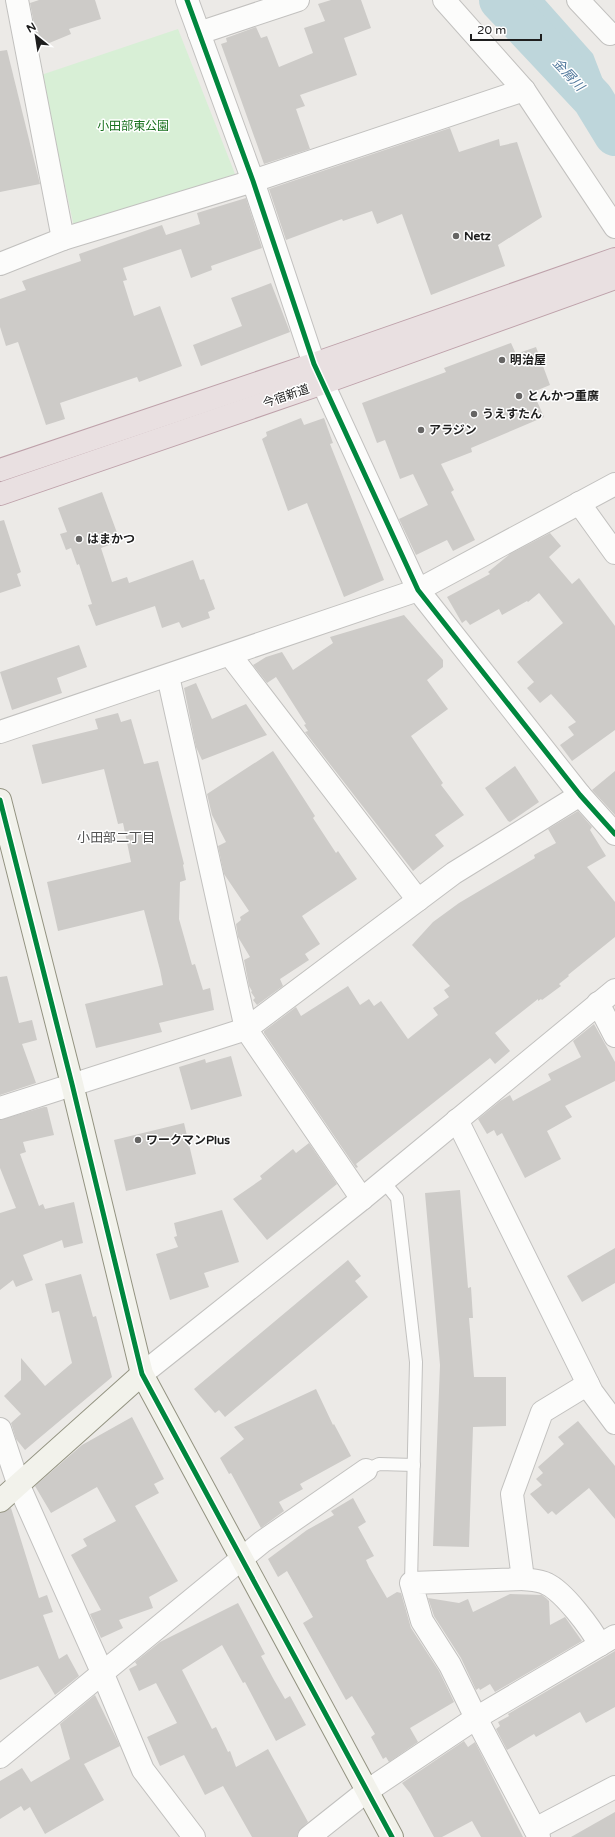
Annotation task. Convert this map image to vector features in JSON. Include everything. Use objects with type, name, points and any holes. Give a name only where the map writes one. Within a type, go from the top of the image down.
[{"type":"highway","name":"今宿新道","points":[[0,494],[318,374],[615,259]]},
{"type":"highway","name":"今宿新道","points":[[0,470],[318,374],[615,278]]},
{"type":"street","points":[[17,0],[63,239]]},
{"type":"street","points":[[187,0],[253,181],[318,374],[418,590],[580,795],[615,834]]},
{"type":"street","points":[[199,34],[298,0]]},
{"type":"street","points":[[444,0],[524,90],[615,227]]},
{"type":"street","points":[[578,0],[613,35]]},
{"type":"street","points":[[0,264],[63,239],[253,181],[524,90]]},
{"type":"street","points":[[0,732],[418,590],[615,484]]},
{"type":"street","points":[[579,503],[615,553]]},
{"type":"street","points":[[230,655],[418,900]]},
{"type":"street","points":[[168,676],[246,1029],[362,1199]]},
{"type":"street","points":[[0,1108],[246,1029],[454,873],[580,795]]},
{"type":"street","points":[[0,800],[72,1084],[142,1374],[392,1837]]},
{"type":"street","points":[[0,1501],[19,1486],[142,1374],[384,1182],[615,990]]},
{"type":"street","points":[[598,1003],[615,1036]]},
{"type":"street","points":[[457,1120],[592,1392],[615,1423]]},
{"type":"street","points":[[523,1579],[512,1494],[542,1412],[588,1384]]},
{"type":"street","points":[[0,1429],[19,1486],[102,1672],[143,1770],[194,1837]]},
{"type":"street","points":[[0,1757],[262,1542],[366,1470]]},
{"type":"street","points":[[309,1837],[367,1791],[476,1718],[607,1640],[593,1632],[557,1590],[546,1583],[523,1579],[411,1583],[422,1621],[450,1665],[476,1718],[537,1833],[615,1787]]},
{"type":"lane","points":[[384,1182],[397,1198],[415,1354],[411,1583]]},
{"type":"lane","points":[[366,1470],[379,1464],[414,1465]]},
{"type":"green space","name":"小田部東公園","points":[[178,29],[235,174],[74,227],[41,75]]},
{"type":"water","points":[[484,0],[545,0],[593,54],[615,111],[615,146],[602,113],[563,54],[524,45]]},
{"type":"building","points":[[39,0],[95,0],[101,19],[69,29],[71,34],[42,46],[38,33],[36,34],[30,3]]},
{"type":"building","points":[[331,0],[361,0],[371,28],[344,38],[357,75],[300,95],[305,106],[296,109],[310,149],[264,164],[221,44],[227,42],[226,38],[256,27],[261,38],[267,36],[279,67],[313,53],[304,28],[325,21],[318,4]]},
{"type":"building","points":[[7,50],[40,184],[0,192],[0,51]]},
{"type":"building","points":[[450,128],[459,152],[499,139],[500,146],[517,142],[542,217],[498,245],[505,266],[431,295],[402,214],[377,224],[372,211],[343,221],[342,219],[286,240],[269,189]]},
{"type":"building","points":[[246,198],[262,248],[211,266],[212,270],[191,278],[181,249],[123,268],[127,280],[123,281],[134,316],[160,306],[182,366],[139,382],[137,377],[60,403],[65,419],[46,425],[18,342],[6,346],[0,327],[0,299],[26,290],[22,281],[81,261],[79,254],[162,225],[166,235],[200,224],[197,213]]},
{"type":"building","points":[[271,283],[290,332],[201,366],[193,345],[242,326],[231,298]]},
{"type":"building","points":[[511,343],[516,354],[536,347],[550,385],[533,392],[544,417],[471,448],[472,452],[441,464],[454,490],[451,492],[475,540],[453,551],[447,540],[416,555],[399,519],[428,505],[413,474],[400,479],[385,440],[377,443],[362,403],[446,372],[444,368]]},
{"type":"building","points":[[301,418],[304,425],[324,418],[333,443],[330,444],[384,580],[344,597],[307,503],[288,511],[262,439],[267,436],[266,432]]},
{"type":"building","points":[[102,492],[120,541],[101,548],[112,582],[127,577],[129,583],[193,560],[200,580],[204,579],[215,609],[208,612],[210,618],[182,628],[179,622],[162,628],[155,606],[96,626],[88,605],[92,604],[79,564],[77,565],[71,548],[66,550],[60,534],[67,532],[58,508]]},
{"type":"building","points":[[4,520],[21,572],[17,574],[21,586],[0,593],[0,521]]},
{"type":"building","points":[[550,533],[561,546],[549,557],[572,584],[579,578],[615,626],[615,730],[572,761],[560,745],[574,735],[568,727],[576,722],[551,694],[540,703],[527,688],[534,682],[517,662],[563,623],[539,593],[528,602],[527,601],[502,615],[499,609],[470,625],[466,620],[462,623],[447,597],[490,574],[488,572],[510,554]]},
{"type":"building","points":[[404,615],[443,660],[443,667],[427,680],[448,709],[411,736],[443,783],[441,785],[464,815],[435,835],[444,846],[413,871],[305,732],[308,731],[304,725],[306,724],[276,677],[267,683],[253,665],[266,657],[282,652],[293,670],[333,643],[330,637]]},
{"type":"building","points":[[79,645],[87,667],[57,678],[62,693],[12,710],[0,672]]},
{"type":"building","points":[[196,683],[212,719],[246,704],[267,735],[202,760],[196,747],[184,688]]},
{"type":"building","points":[[118,713],[121,722],[131,719],[144,764],[158,761],[184,864],[186,880],[180,882],[179,919],[192,965],[195,964],[203,990],[210,988],[214,1010],[159,1023],[162,1032],[96,1048],[85,1004],[163,985],[160,970],[144,910],[58,931],[47,882],[131,862],[123,823],[118,824],[104,769],[42,784],[32,745],[98,729],[95,719]]},
{"type":"building","points":[[273,751],[315,816],[313,818],[336,853],[338,851],[357,879],[302,916],[320,944],[305,954],[309,960],[280,979],[283,986],[257,1005],[253,1000],[255,998],[249,986],[244,960],[250,957],[238,937],[236,924],[241,920],[240,917],[249,911],[224,874],[218,846],[226,842],[212,815],[207,794]]},
{"type":"building","points":[[515,766],[539,802],[510,822],[485,788]]},
{"type":"building","points":[[615,771],[615,815],[592,790]]},
{"type":"building","points":[[578,811],[592,827],[590,830],[606,856],[587,867],[615,902],[615,937],[568,975],[569,976],[559,984],[561,986],[542,1000],[541,999],[538,1001],[538,999],[495,1033],[510,1051],[495,1064],[490,1058],[356,1164],[358,1167],[356,1168],[264,1031],[296,1007],[301,1016],[348,986],[360,1005],[369,999],[374,1006],[381,1001],[408,1039],[438,1015],[433,1008],[449,997],[444,990],[450,986],[412,945],[433,922],[459,903],[535,858],[534,855],[556,843],[548,829]]},
{"type":"building","points":[[7,976],[19,1023],[32,1020],[37,1040],[22,1044],[36,1083],[0,1095],[0,977]]},
{"type":"building","points":[[594,1024],[615,1062],[615,1081],[565,1106],[572,1117],[547,1131],[561,1159],[525,1178],[502,1133],[497,1136],[494,1130],[487,1134],[478,1119],[510,1095],[513,1101],[551,1080],[548,1074],[581,1057],[573,1041]]},
{"type":"building","points":[[231,1056],[242,1096],[191,1110],[179,1067],[205,1059],[206,1063]]},
{"type":"building","points":[[47,1107],[54,1135],[23,1142],[26,1152],[20,1154],[39,1206],[43,1204],[45,1209],[74,1202],[83,1243],[64,1248],[62,1240],[23,1255],[33,1280],[16,1287],[13,1280],[0,1290],[0,1213],[16,1208],[0,1168],[0,1120]]},
{"type":"building","points":[[184,1123],[196,1174],[126,1191],[114,1140]]},
{"type":"building","points":[[309,1143],[337,1184],[267,1240],[233,1199],[262,1179],[260,1176],[293,1149],[296,1153]]},
{"type":"building","points":[[460,1190],[468,1288],[471,1287],[473,1318],[469,1318],[474,1377],[506,1377],[506,1426],[473,1427],[469,1547],[433,1546],[440,1365],[425,1193]]},
{"type":"building","points":[[222,1210],[239,1262],[204,1273],[209,1287],[170,1300],[156,1254],[178,1247],[174,1237],[177,1236],[174,1223]]},
{"type":"building","points":[[615,1248],[615,1283],[582,1302],[567,1276]]},
{"type":"building","points":[[348,1260],[361,1276],[355,1281],[368,1297],[225,1417],[219,1410],[215,1413],[194,1389]]},
{"type":"building","points":[[81,1274],[93,1317],[96,1316],[112,1377],[25,1450],[16,1439],[11,1423],[21,1414],[4,1396],[21,1380],[21,1358],[45,1386],[72,1363],[59,1311],[52,1313],[45,1284]]},
{"type":"building","points":[[316,1389],[333,1425],[334,1424],[351,1456],[300,1484],[303,1489],[279,1502],[284,1511],[261,1528],[231,1473],[229,1474],[220,1458],[244,1439],[234,1427]]},
{"type":"building","points":[[132,1417],[164,1479],[154,1484],[159,1493],[135,1506],[178,1581],[149,1597],[153,1608],[119,1620],[123,1628],[101,1638],[90,1614],[101,1610],[71,1555],[87,1546],[83,1539],[116,1521],[97,1487],[51,1513],[35,1486],[82,1445]]},
{"type":"building","points":[[578,1421],[615,1466],[615,1519],[589,1488],[556,1515],[552,1511],[548,1514],[530,1494],[542,1485],[536,1479],[543,1473],[538,1467],[564,1444],[558,1437]]},
{"type":"building","points":[[353,1498],[366,1522],[358,1527],[374,1556],[366,1560],[369,1567],[387,1598],[397,1592],[401,1593],[411,1628],[439,1671],[454,1702],[410,1728],[418,1742],[389,1762],[386,1757],[383,1759],[371,1737],[375,1734],[352,1696],[346,1700],[303,1623],[313,1617],[287,1571],[278,1577],[268,1559],[307,1530],[334,1515],[331,1511]]},
{"type":"building","points":[[11,1508],[39,1598],[47,1595],[53,1612],[43,1615],[59,1659],[67,1654],[79,1676],[55,1695],[38,1666],[0,1680],[0,1513]]},
{"type":"building","points":[[510,1594],[542,1595],[549,1601],[550,1625],[565,1617],[582,1641],[495,1692],[490,1684],[480,1690],[479,1688],[476,1690],[461,1658],[434,1616],[428,1598],[459,1603],[468,1599],[473,1612]]},
{"type":"building","points":[[238,1603],[265,1654],[261,1656],[274,1680],[285,1699],[290,1696],[306,1725],[276,1741],[245,1682],[243,1683],[222,1645],[182,1670],[212,1729],[216,1727],[228,1752],[230,1751],[236,1767],[268,1749],[308,1822],[298,1832],[297,1837],[252,1837],[223,1786],[205,1795],[184,1755],[160,1766],[147,1737],[177,1723],[156,1683],[139,1691],[129,1669],[137,1665],[135,1662],[160,1642]]},
{"type":"building","points":[[615,1651],[615,1707],[586,1723],[580,1712],[536,1737],[534,1734],[507,1750],[496,1729],[500,1726],[498,1722],[509,1716],[508,1714]]},
{"type":"building","points":[[95,1695],[120,1746],[84,1764],[104,1800],[45,1834],[30,1807],[24,1811],[21,1806],[0,1819],[0,1781],[22,1768],[31,1782],[70,1759],[60,1724]]},
{"type":"building","points":[[464,1741],[468,1747],[475,1742],[523,1837],[481,1837],[472,1821],[442,1837],[434,1837],[410,1793],[402,1783]]},
{"type":"building","points":[[615,1812],[615,1837],[571,1837]]},
{"type":"waterway","name":"金屑川","points":[[500,0],[593,99],[615,135]]},
{"type":"cycle path","points":[[187,0],[253,181],[314,364],[418,590],[580,795],[615,834]]},
{"type":"cycle path","points":[[0,800],[72,1084],[142,1374],[392,1837]]},
{"type":"place","name":"Netz","points":[[456,236]]},
{"type":"place","name":"明治屋","points":[[502,360]]},
{"type":"place","name":"とんかつ重廣","points":[[519,396]]},
{"type":"place","name":"うえすたん","points":[[474,414]]},
{"type":"place","name":"アラジン","points":[[421,430]]},
{"type":"place","name":"はまかつ","points":[[79,539]]},
{"type":"place","name":"ワークマンPlus","points":[[138,1140]]},
{"type":"district","name":"小田部二丁目","points":[[116,837]]}]
